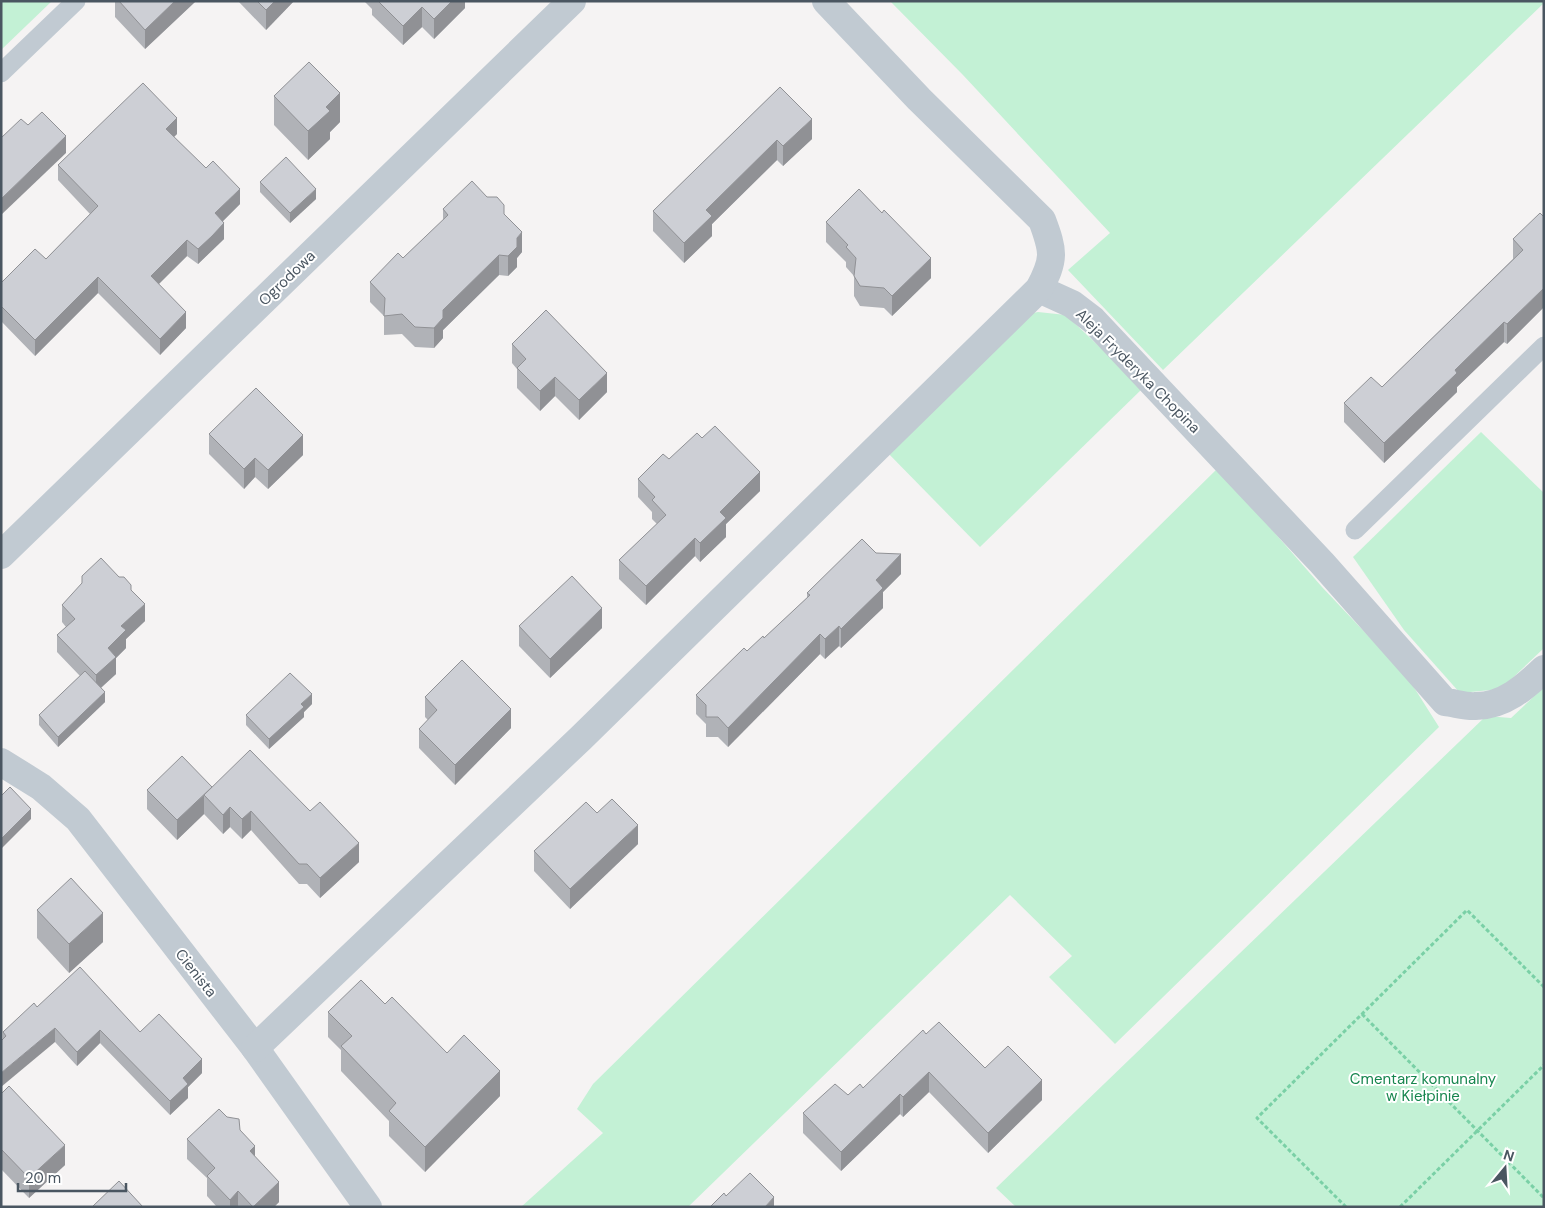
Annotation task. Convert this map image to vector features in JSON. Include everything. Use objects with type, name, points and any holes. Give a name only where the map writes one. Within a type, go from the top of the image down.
[{"type":"street","name":"Ogrodowa","points":[[1,555],[572,1]]},
{"type":"street","points":[[255,1048],[588,731],[1040,289],[1051,266],[1051,244],[1042,220],[932,113],[826,1]]},
{"type":"street","name":"Aleja Fryderyka Chopina","points":[[1040,289],[1072,304],[1093,320],[1322,564],[1444,702],[1477,706],[1506,698],[1523,689],[1544,669]]},
{"type":"street","name":"Cienista","points":[[1,762],[41,786],[78,819],[255,1048],[368,1207]]},
{"type":"lane","points":[[1,73],[76,1]]},
{"type":"lane","points":[[1355,530],[1544,346]]},
{"type":"path","points":[[1346,1207],[1257,1118],[1467,910],[1544,987]]},
{"type":"path","points":[[1362,1014],[1544,1198]]},
{"type":"path","points":[[1400,1207],[1544,1065]]},
{"type":"green space","points":[[1,1],[52,1],[1,50]]},
{"type":"green space","points":[[890,1],[1544,1],[1544,3],[1163,370],[1068,270],[1110,233],[963,75]]},
{"type":"green space","points":[[1038,312],[1066,315],[1143,388],[980,547],[884,449],[1023,315]]},
{"type":"green space","points":[[1481,432],[1544,493],[1544,648],[1501,689],[1460,693],[1404,630],[1353,557]]},
{"type":"green space","points":[[1218,468],[1322,587],[1408,678],[1439,727],[1115,1044],[1049,977],[1072,956],[1010,895],[688,1207],[521,1207],[603,1133],[577,1109],[593,1084]]},
{"type":"green space","name":"Cmentarz komunalny w Kiełpinie","points":[[1544,687],[1544,1207],[1016,1207],[996,1188],[1486,716],[1511,718]]},
{"type":"building","points":[[119,1],[175,1],[145,30]]},
{"type":"building","points":[[257,1],[275,1],[266,10]]},
{"type":"building","points":[[378,1],[452,1],[434,19],[422,7],[403,26]]},
{"type":"building","points":[[309,62],[340,93],[326,107],[330,111],[308,131],[274,96]]},
{"type":"building","points":[[143,83],[177,118],[166,129],[206,168],[213,161],[240,189],[215,213],[224,223],[212,236],[198,249],[187,240],[151,276],[186,312],[160,339],[98,277],[35,340],[1,306],[1,283],[35,249],[46,259],[98,206],[58,165]]},
{"type":"building","points":[[780,87],[812,119],[783,146],[777,140],[706,210],[712,216],[684,243],[653,211]]},
{"type":"building","points":[[42,112],[66,136],[1,199],[1,138],[21,119],[28,125]]},
{"type":"building","points":[[286,157],[316,189],[290,213],[260,182]]},
{"type":"building","points":[[472,181],[487,197],[497,197],[504,205],[504,214],[522,232],[517,238],[517,247],[508,256],[499,255],[443,310],[443,318],[434,328],[415,327],[402,314],[384,316],[385,298],[370,282],[398,253],[403,258],[448,215],[443,209]]},
{"type":"building","points":[[859,189],[882,213],[884,210],[931,258],[892,296],[884,288],[860,286],[854,276],[856,258],[846,247],[848,245],[826,222]]},
{"type":"building","points":[[1540,213],[1544,217],[1544,288],[1507,324],[1504,322],[1455,370],[1457,373],[1384,443],[1344,403],[1371,377],[1382,387],[1523,250],[1513,239]]},
{"type":"building","points":[[546,310],[607,373],[579,400],[555,377],[540,391],[517,368],[526,359],[512,344]]},
{"type":"building","points":[[256,388],[303,435],[268,470],[255,458],[244,469],[209,434]]},
{"type":"building","points":[[715,426],[760,472],[720,512],[726,518],[700,543],[695,538],[646,586],[619,560],[666,515],[652,500],[655,497],[638,479],[663,454],[669,459],[697,433],[702,438]]},
{"type":"building","points":[[862,539],[876,553],[901,554],[876,580],[883,588],[841,629],[839,626],[825,639],[820,634],[728,728],[718,717],[706,717],[706,705],[696,695],[744,648],[747,651],[763,636],[764,638],[810,595],[807,593]]},
{"type":"building","points":[[101,558],[119,577],[124,577],[131,585],[131,590],[145,604],[121,626],[126,630],[108,648],[116,657],[96,675],[57,635],[75,619],[62,605],[82,583],[82,576]]},
{"type":"building","points":[[572,576],[602,608],[550,659],[519,626]]},
{"type":"building","points":[[462,660],[511,709],[455,765],[419,729],[437,710],[425,697]]},
{"type":"building","points":[[85,671],[105,692],[58,737],[39,715]]},
{"type":"building","points":[[290,673],[312,694],[301,704],[304,707],[269,739],[246,715]]},
{"type":"building","points":[[250,750],[310,811],[320,802],[359,843],[320,878],[307,864],[299,864],[251,811],[242,819],[230,807],[223,815],[204,795]]},
{"type":"building","points":[[182,756],[212,787],[177,820],[147,790]]},
{"type":"building","points":[[10,787],[31,809],[1,839],[1,796]]},
{"type":"building","points":[[612,799],[638,825],[570,889],[534,851],[586,802],[597,813]]},
{"type":"building","points":[[71,878],[103,913],[69,944],[37,910]]},
{"type":"building","points":[[80,967],[140,1032],[159,1014],[202,1059],[183,1078],[188,1084],[170,1101],[100,1030],[77,1052],[55,1028],[1,1073],[1,1041],[6,1036],[3,1032],[34,1003],[37,1007]]},
{"type":"building","points":[[361,980],[385,1004],[392,997],[447,1053],[464,1035],[500,1071],[425,1147],[389,1111],[396,1103],[341,1046],[352,1036],[328,1012]]},
{"type":"building","points":[[939,1022],[985,1068],[1008,1046],[1042,1080],[988,1133],[929,1072],[903,1097],[900,1094],[841,1152],[803,1113],[835,1084],[848,1095],[860,1084],[863,1088],[923,1030],[926,1034]]},
{"type":"building","points":[[9,1086],[65,1145],[29,1178],[1,1149],[1,1094]]},
{"type":"building","points":[[219,1109],[227,1117],[239,1119],[240,1130],[255,1146],[250,1151],[279,1182],[253,1207],[238,1191],[230,1200],[207,1176],[215,1168],[187,1139]]},
{"type":"building","points":[[750,1173],[774,1197],[765,1207],[710,1207],[724,1193],[726,1196]]},
{"type":"building","points":[[119,1181],[143,1207],[92,1207]]}]
